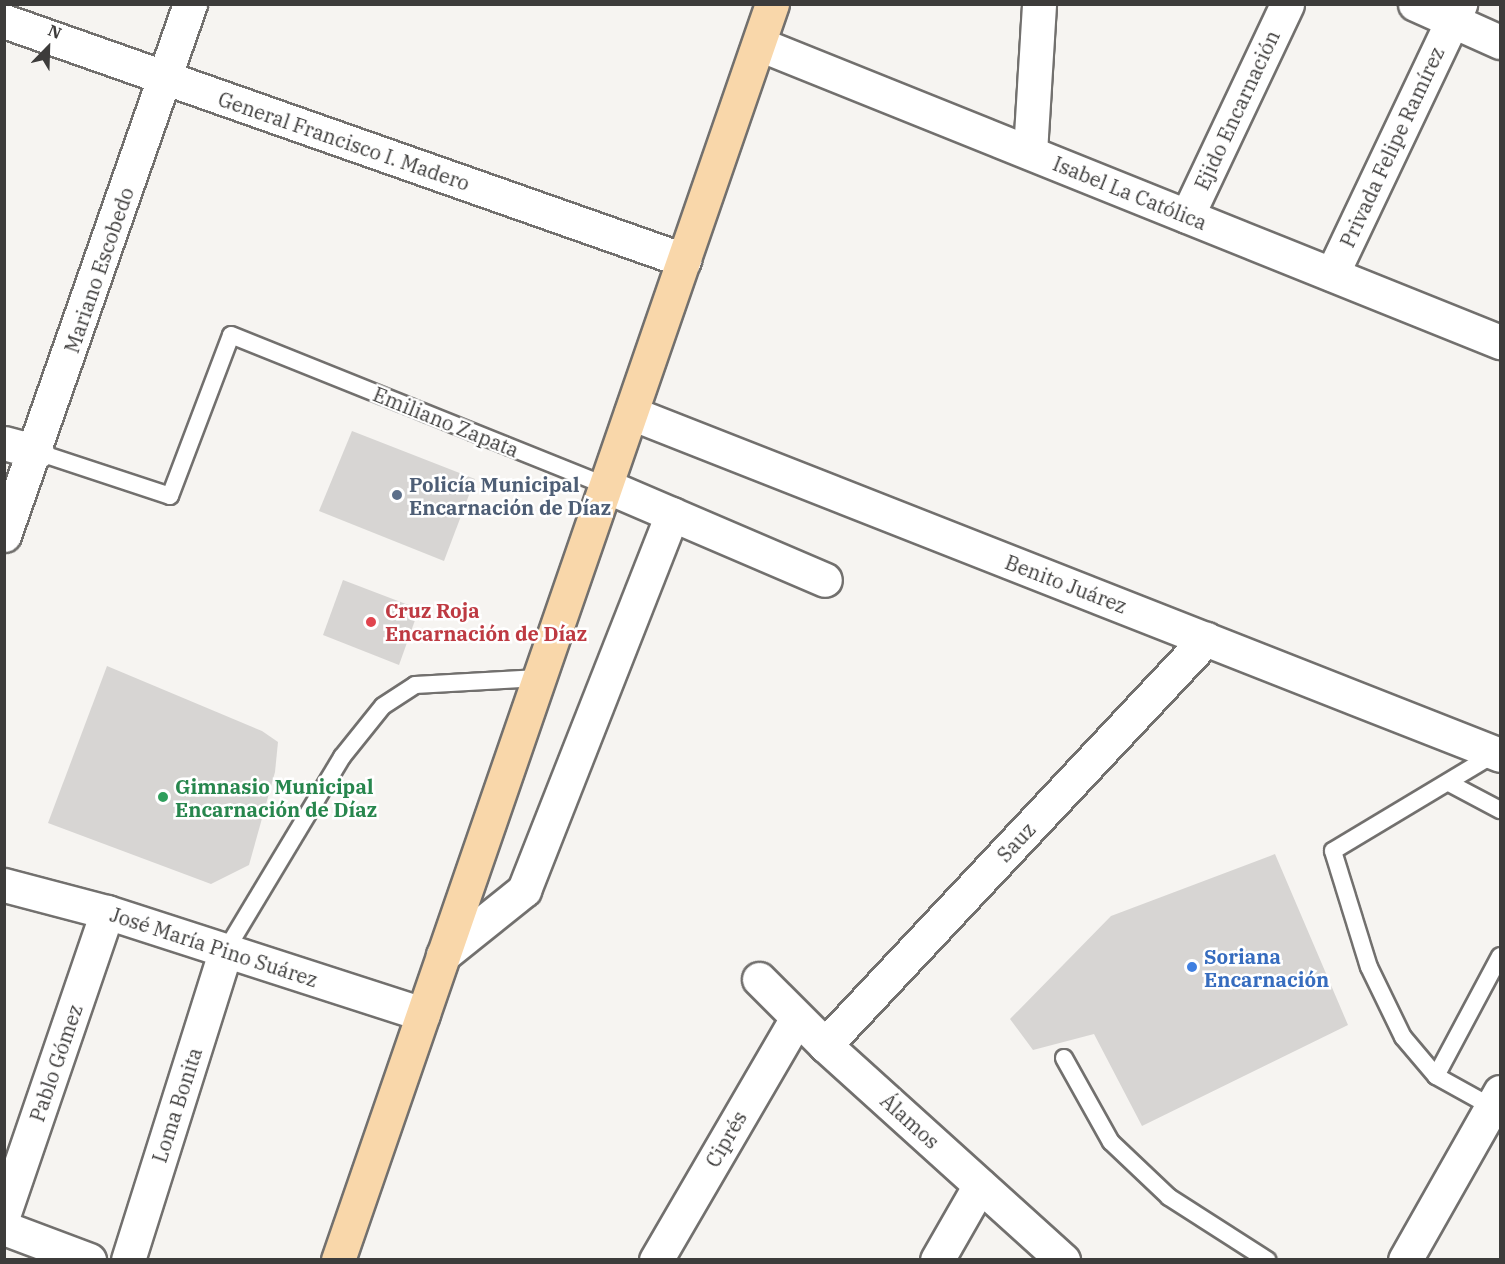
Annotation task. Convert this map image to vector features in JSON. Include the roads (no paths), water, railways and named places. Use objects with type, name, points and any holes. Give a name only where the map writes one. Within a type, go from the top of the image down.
[{"type":"main road","points":[[338,1260],[772,4]]},
{"type":"street","name":"Mariano Escobedo","points":[[4,535],[36,452],[190,4]]},
{"type":"street","points":[[1030,152],[1039,4]]},
{"type":"street","name":"Ejido Encarnación","points":[[1187,216],[1287,4]]},
{"type":"street","points":[[1415,4],[1456,12],[1500,42]]},
{"type":"street","name":"Privada Felipe Ramírez","points":[[1332,274],[1456,12]]},
{"type":"street","name":"General Francisco I. Madero","points":[[4,21],[684,260]]},
{"type":"street","name":"Isabel La Católica","points":[[759,44],[1500,342]]},
{"type":"street","name":"Benito Juárez","points":[[631,413],[1498,754]]},
{"type":"street","points":[[4,442],[36,452]]},
{"type":"street","name":"Emiliano Zapata","points":[[606,486],[825,580]]},
{"type":"street","points":[[443,956],[524,890],[672,514]]},
{"type":"street","name":"Sauz","points":[[825,1045],[1206,639]]},
{"type":"street","name":"José María Pino Suárez","points":[[4,885],[106,912],[423,1014]]},
{"type":"street","name":"Pablo Gómez","points":[[4,1213],[106,912]]},
{"type":"street","name":"Loma Bonita","points":[[128,1260],[226,950]]},
{"type":"street","name":"Álamos","points":[[759,980],[825,1045],[1063,1260]]},
{"type":"street","name":"Ciprés","points":[[656,1260],[797,1018]]},
{"type":"street","points":[[1405,1260],[1496,1100]]},
{"type":"street","points":[[937,1260],[980,1185]]},
{"type":"street","points":[[4,1228],[89,1260]]},
{"type":"lane","name":"Emiliano Zapata","points":[[36,452],[170,496],[231,335],[606,486]]},
{"type":"lane","points":[[226,950],[342,757],[383,706],[415,685],[539,678]]},
{"type":"lane","points":[[1496,1100],[1436,1076],[1403,1036],[1369,967],[1333,851],[1498,754]]},
{"type":"lane","points":[[1449,783],[1500,810]]},
{"type":"lane","points":[[1436,1076],[1500,956]]},
{"type":"lane","points":[[1064,1058],[1111,1142],[1169,1197],[1267,1260]]},
{"type":"place","name":"Policía Municipal Encarnación de Díaz","points":[[397,495]]},
{"type":"place","name":"Cruz Roja Encarnación de Díaz","points":[[371,622]]},
{"type":"place","name":"Gimnasio Municipal Encarnación de Díaz","points":[[163,797]]},
{"type":"place","name":"Soriana Encarnación","points":[[1192,967]]}]
